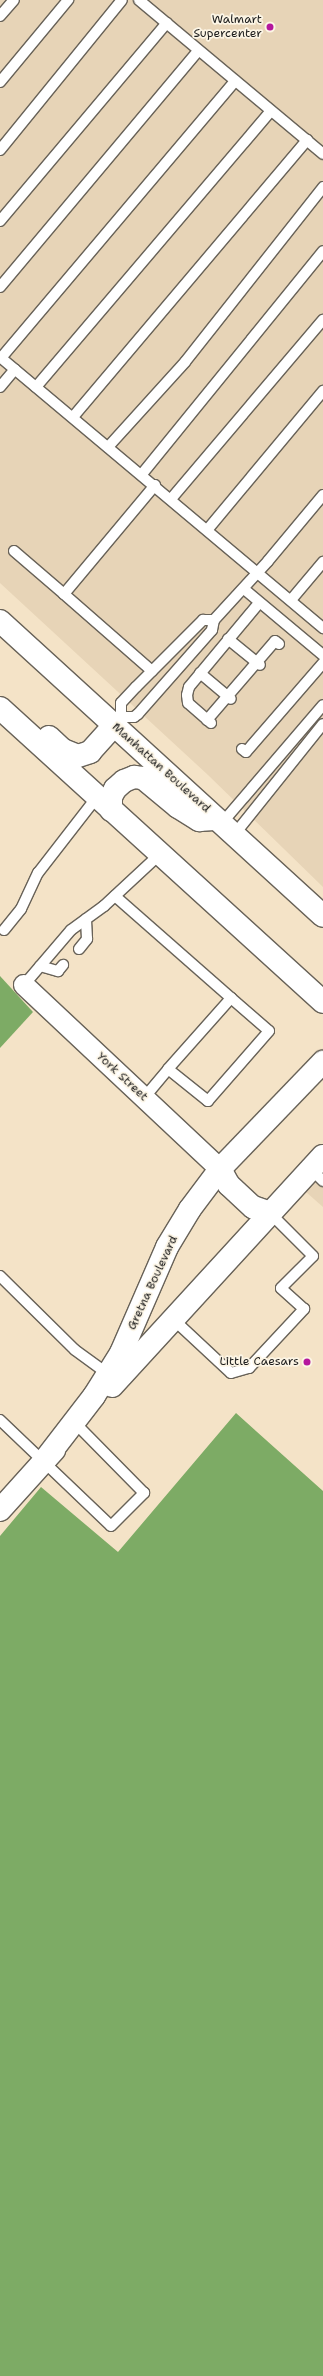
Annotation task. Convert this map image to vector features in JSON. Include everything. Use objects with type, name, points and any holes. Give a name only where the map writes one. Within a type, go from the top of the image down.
[{"type":"street","name":"Manhattan Boulevard","points":[[0,621],[117,721],[224,826],[322,913]]},
{"type":"street","points":[[0,694],[63,750],[78,756],[90,752],[117,721]]},
{"type":"street","points":[[0,708],[160,854],[314,985],[323,1002]]},
{"type":"street","points":[[104,803],[111,797],[115,789],[129,779],[143,778],[178,807],[199,820],[224,826]]},
{"type":"street","name":"York Street","points":[[24,985],[220,1169]]},
{"type":"street","name":"Gretna Boulevard","points":[[44,1461],[94,1396],[121,1353],[167,1247],[190,1209],[220,1169],[319,1070]]},
{"type":"street","points":[[220,1169],[229,1185],[253,1207],[270,1213]]},
{"type":"street","name":"Gretna Boulevard","points":[[0,1510],[270,1213],[319,1169]]},
{"type":"lane","points":[[0,16],[14,0]]},
{"type":"lane","points":[[0,82],[68,0]]},
{"type":"lane","points":[[0,150],[122,0]]},
{"type":"lane","points":[[139,0],[323,154]]},
{"type":"lane","points":[[0,221],[167,23]]},
{"type":"lane","points":[[0,287],[199,50]]},
{"type":"lane","points":[[235,81],[1,357],[208,529],[323,628]]},
{"type":"lane","points":[[36,387],[271,111]]},
{"type":"lane","points":[[73,417],[307,140]]},
{"type":"lane","points":[[108,447],[185,362],[323,187]]},
{"type":"lane","points":[[142,474],[323,251]]},
{"type":"lane","points":[[171,499],[323,320]]},
{"type":"lane","points":[[0,387],[15,369]]},
{"type":"lane","points":[[208,529],[323,391]]},
{"type":"lane","points":[[64,594],[155,485]]},
{"type":"lane","points":[[214,620],[202,620],[121,703],[117,721],[134,717],[212,630],[214,620],[244,589],[323,495]]},
{"type":"lane","points":[[14,551],[152,671]]},
{"type":"lane","points":[[291,600],[323,562]]},
{"type":"lane","points":[[244,589],[323,655]]},
{"type":"lane","points":[[259,603],[190,687],[187,695],[188,703],[209,721],[277,642]]},
{"type":"lane","points":[[228,639],[258,664]]},
{"type":"lane","points":[[242,749],[246,752],[312,671],[323,663]]},
{"type":"lane","points":[[200,673],[229,697]]},
{"type":"lane","points":[[224,826],[323,705]]},
{"type":"lane","points":[[224,826],[323,724]]},
{"type":"lane","points":[[4,930],[21,909],[38,873],[104,803]]},
{"type":"lane","points":[[24,985],[71,930],[115,896],[160,854]]},
{"type":"lane","points":[[115,896],[269,1031],[208,1101],[168,1069]]},
{"type":"lane","points":[[79,949],[87,939],[86,919]]},
{"type":"lane","points":[[40,966],[58,971],[63,965]]},
{"type":"lane","points":[[144,1098],[231,998]]},
{"type":"lane","points":[[173,1319],[231,1373],[249,1368],[304,1309],[281,1288],[313,1256],[270,1213]]},
{"type":"lane","points":[[0,1276],[75,1350],[108,1374]]},
{"type":"lane","points":[[0,1420],[111,1526],[144,1493],[77,1425]]},
{"type":"shaded area","points":[[0,0],[323,0],[323,887],[208,775],[0,583]]},
{"type":"shaded area","points":[[323,1173],[323,1207],[306,1192]]},
{"type":"green space","points":[[0,976],[33,1012],[0,1048]]},
{"type":"green space","points":[[236,1413],[323,1491],[323,2376],[0,2376],[0,1536],[41,1487],[118,1552]]},
{"type":"place","name":"Walmart Supercenter","points":[[270,27]]},
{"type":"place","name":"Little Caesars","points":[[307,1362]]}]
